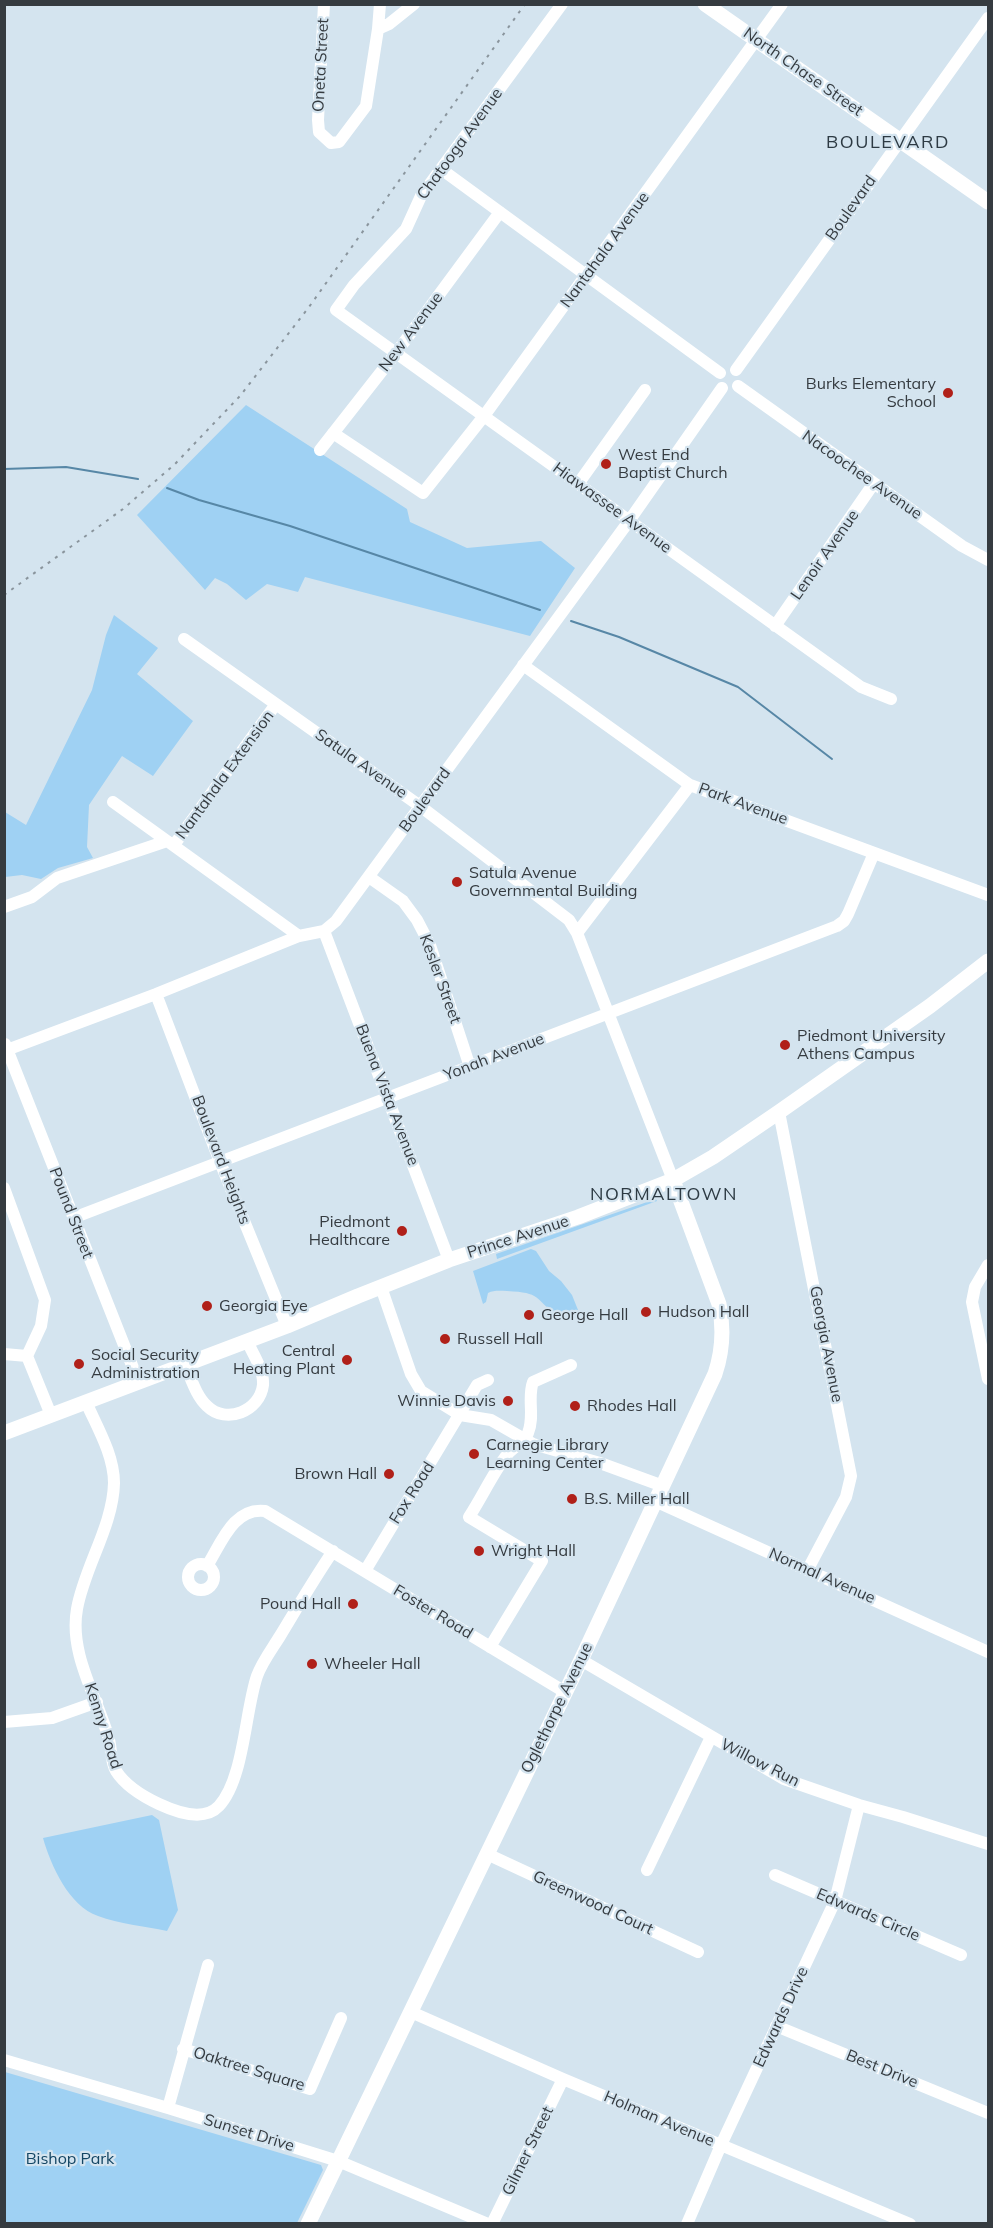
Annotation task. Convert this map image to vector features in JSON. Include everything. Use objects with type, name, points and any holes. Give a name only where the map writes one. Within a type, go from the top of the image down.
[{"type":"main road","name":"North Chase Street","points":[[705,4],[988,202]]},
{"type":"main road","name":"Prince Avenue","points":[[4,1433],[287,1326],[449,1260],[578,1217],[673,1180],[713,1157],[779,1112],[930,1006],[988,961]]},
{"type":"main road","name":"Oglethorpe Avenue","points":[[308,2223],[581,1659],[715,1374],[723,1342],[722,1317],[673,1180]]},
{"type":"street","name":"Oneta Street","points":[[324,4],[320,53],[319,132],[331,143],[339,142],[343,138],[366,106],[378,29]]},
{"type":"street","points":[[380,4],[378,29],[389,24],[414,4]]},
{"type":"street","name":"Chatooga Avenue","points":[[336,310],[354,285],[406,229],[421,196],[562,4]]},
{"type":"street","name":"Nantahala Avenue","points":[[333,433],[423,493],[484,416],[782,4]]},
{"type":"street","name":"Boulevard","points":[[736,370],[988,18]]},
{"type":"street","points":[[441,169],[720,372]]},
{"type":"street","name":"New Avenue","points":[[320,450],[396,353],[500,212]]},
{"type":"street","name":"Hiawassee Avenue","points":[[336,310],[861,687],[891,699]]},
{"type":"street","points":[[728,368],[736,370],[740,378],[738,386],[730,390],[722,388],[718,380],[720,372],[728,368]]},
{"type":"street","name":"Nacoochee Avenue","points":[[738,386],[962,546],[988,560]]},
{"type":"street","name":"Boulevard","points":[[324,931],[336,921],[369,877],[629,520],[722,388]]},
{"type":"street","points":[[579,484],[645,390]]},
{"type":"street","name":"Lenoir Avenue","points":[[775,626],[874,483]]},
{"type":"street","name":"Satula Avenue","points":[[184,639],[420,806],[569,920],[673,1180]]},
{"type":"street","name":"Park Avenue","points":[[523,665],[690,785],[988,895]]},
{"type":"street","name":"Nantahala Extension","points":[[4,907],[32,897],[57,878],[170,843],[276,704]]},
{"type":"street","points":[[576,933],[690,785]]},
{"type":"street","points":[[113,802],[299,936]]},
{"type":"street","name":"Yonah Avenue","points":[[74,1218],[837,926],[844,921],[874,853]]},
{"type":"street","name":"Kesler Street","points":[[369,877],[403,901],[417,920],[430,945],[470,1067]]},
{"type":"street","points":[[6,1048],[156,994],[299,936],[324,931]]},
{"type":"street","name":"Buena Vista Avenue","points":[[324,931],[449,1260]]},
{"type":"street","name":"Boulevard Heights","points":[[156,994],[220,1162],[287,1326]]},
{"type":"street","name":"Pound Street","points":[[6,1048],[139,1383]]},
{"type":"street","name":"Georgia Avenue","points":[[779,1112],[851,1476],[846,1497],[808,1569]]},
{"type":"street","points":[[4,1188],[45,1300],[41,1326],[27,1356],[51,1415]]},
{"type":"street","points":[[988,1264],[975,1287],[972,1302],[983,1334],[988,1380]]},
{"type":"street","points":[[381,1287],[411,1374],[417,1387],[426,1395],[460,1415],[491,1420],[525,1440],[663,1486]]},
{"type":"street","points":[[185,1365],[199,1395],[208,1408],[223,1415],[241,1414],[255,1403],[263,1386],[262,1376],[248,1341]]},
{"type":"street","points":[[4,1354],[27,1356]]},
{"type":"street","points":[[490,1647],[542,1561],[470,1517],[506,1455],[525,1440],[532,1418],[531,1389],[533,1382],[571,1365]]},
{"type":"street","name":"Fox Road","points":[[365,1571],[477,1385],[488,1380]]},
{"type":"street","name":"Kenny Road","points":[[86,1402],[111,1462],[113,1474],[111,1506],[79,1597],[75,1618],[78,1652],[109,1737],[114,1766],[122,1778],[150,1800],[170,1809],[192,1814],[215,1809],[225,1796],[236,1768],[258,1673],[309,1586],[333,1551]]},
{"type":"street","name":"Normal Avenue","points":[[655,1501],[988,1652]]},
{"type":"street","name":"Foster Road","points":[[207,1566],[232,1526],[246,1513],[265,1511],[565,1692]]},
{"type":"street","name":"Willow Run","points":[[581,1659],[784,1779],[859,1805],[988,1844]]},
{"type":"street","points":[[4,1722],[52,1719],[97,1702]]},
{"type":"street","points":[[647,1870],[711,1737]]},
{"type":"street","name":"Edwards Drive","points":[[687,2223],[835,1901],[859,1805]]},
{"type":"street","name":"Greenwood Court","points":[[487,1854],[698,1952]]},
{"type":"street","name":"Edwards Circle","points":[[775,1875],[961,1955]]},
{"type":"street","name":"Oaktree Square","points":[[168,2108],[208,1965]]},
{"type":"street","name":"Holman Avenue","points":[[411,2012],[563,2079],[910,2223]]},
{"type":"street","name":"Oaktree Square","points":[[183,2049],[310,2089],[341,2018]]},
{"type":"street","name":"Best Drive","points":[[776,2026],[988,2113]]},
{"type":"street","name":"Sunset Drive","points":[[4,2060],[338,2161],[490,2223]]},
{"type":"street","name":"Gilmer Street","points":[[490,2223],[563,2079]]},
{"type":"green space","points":[[246,405],[407,509],[410,522],[467,548],[541,541],[575,568],[530,636],[305,577],[298,592],[267,584],[246,600],[227,584],[215,578],[205,590],[137,515]]},
{"type":"green space","points":[[114,615],[158,648],[137,674],[193,721],[153,776],[122,756],[89,805],[87,847],[93,858],[58,868],[41,879],[22,875],[5,877],[5,812],[26,825],[92,690],[106,635]]},
{"type":"green space","points":[[656,1199],[657,1201],[497,1259],[496,1254]]},
{"type":"green space","points":[[531,1249],[536,1251],[549,1271],[572,1295],[578,1310],[558,1317],[536,1297],[526,1293],[507,1291],[488,1293],[486,1302],[483,1304],[473,1271]]},
{"type":"green space","points":[[152,1815],[159,1820],[178,1910],[167,1931],[98,1916],[78,1904],[56,1872],[43,1838]]},
{"type":"green space","name":"Bishop Park","points":[[5,2072],[321,2165],[323,2170],[297,2223],[5,2223]]},
{"type":"waterway","points":[[4,469],[66,467],[138,479]]},
{"type":"waterway","points":[[167,488],[199,500],[290,526],[540,610]]},
{"type":"waterway","points":[[571,621],[619,637],[738,687],[832,759]]},
{"type":"railway","points":[[4,595],[123,509],[175,464],[240,396],[309,307],[525,4]]},
{"type":"place","name":"Burks Elementary School","points":[[948,393]]},
{"type":"place","name":"West End Baptist Church","points":[[606,464]]},
{"type":"place","name":"Satula Avenue Governmental Building","points":[[457,882]]},
{"type":"place","name":"Piedmont University Athens Campus","points":[[785,1045]]},
{"type":"place","name":"Piedmont Healthcare","points":[[402,1231]]},
{"type":"place","name":"Georgia Eye","points":[[207,1306]]},
{"type":"place","name":"Hudson Hall","points":[[646,1312]]},
{"type":"place","name":"George Hall","points":[[529,1315]]},
{"type":"place","name":"Russell Hall","points":[[445,1339]]},
{"type":"place","name":"Central Heating Plant","points":[[347,1360]]},
{"type":"place","name":"Social Security Administration","points":[[79,1364]]},
{"type":"place","name":"Winnie Davis","points":[[508,1401]]},
{"type":"place","name":"Rhodes Hall","points":[[575,1406]]},
{"type":"place","name":"Carnegie Library Learning Center","points":[[474,1454]]},
{"type":"place","name":"Brown Hall","points":[[389,1474]]},
{"type":"place","name":"B.S. Miller Hall","points":[[572,1499]]},
{"type":"place","name":"Wright Hall","points":[[479,1551]]},
{"type":"place","name":"Pound Hall","points":[[353,1604]]},
{"type":"place","name":"Wheeler Hall","points":[[312,1664]]},
{"type":"district","name":"BOULEVARD","points":[[888,143]]},
{"type":"district","name":"NORMALTOWN","points":[[664,1195]]}]
